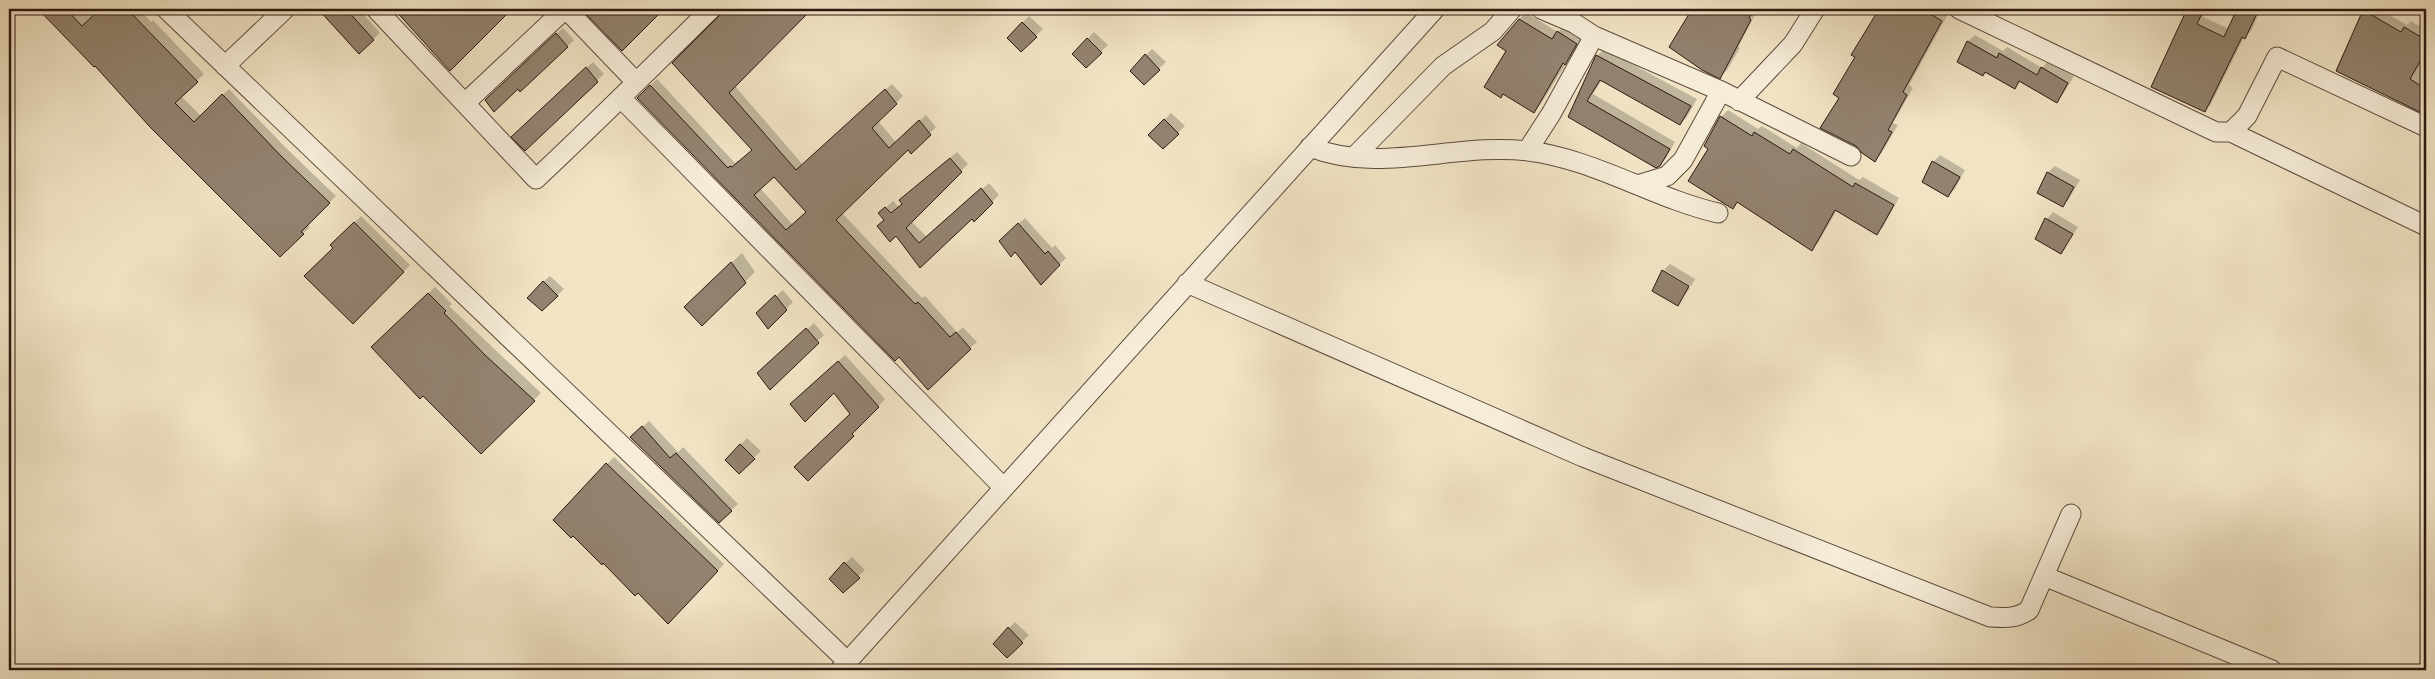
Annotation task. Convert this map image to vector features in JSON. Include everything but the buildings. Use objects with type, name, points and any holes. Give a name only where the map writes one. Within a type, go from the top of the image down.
[{"type":"street","points":[[166,9],[844,666],[1435,9]]},
{"type":"street","points":[[225,66],[285,9]]},
{"type":"street","points":[[376,9],[536,179],[622,99],[636,82],[711,9]]},
{"type":"street","points":[[465,103],[565,9],[636,82]]},
{"type":"street","points":[[1355,156],[1443,66],[1493,31],[1512,9]]},
{"type":"street","points":[[1542,9],[1574,23],[1594,36],[1721,91],[1851,156]]},
{"type":"street","points":[[1739,101],[1793,44],[1815,9]]},
{"type":"street","points":[[1959,9],[2216,132],[2231,132],[2426,226]]},
{"type":"street","points":[[1527,151],[1551,114],[1594,36]]},
{"type":"street","points":[[2231,132],[2247,116],[2277,57],[2426,127]]},
{"type":"street","points":[[1637,185],[1668,176],[1684,160],[1721,91]]},
{"type":"street","points":[[622,99],[1004,488]]},
{"type":"street","points":[[1310,146],[1327,154],[1400,159],[1444,154],[1527,151],[1563,158],[1718,213]]},
{"type":"street","points":[[1187,284],[1583,457],[1990,617],[2006,618],[2020,616],[2029,610],[2071,514]]},
{"type":"street","points":[[2044,576],[2272,670]]}]
